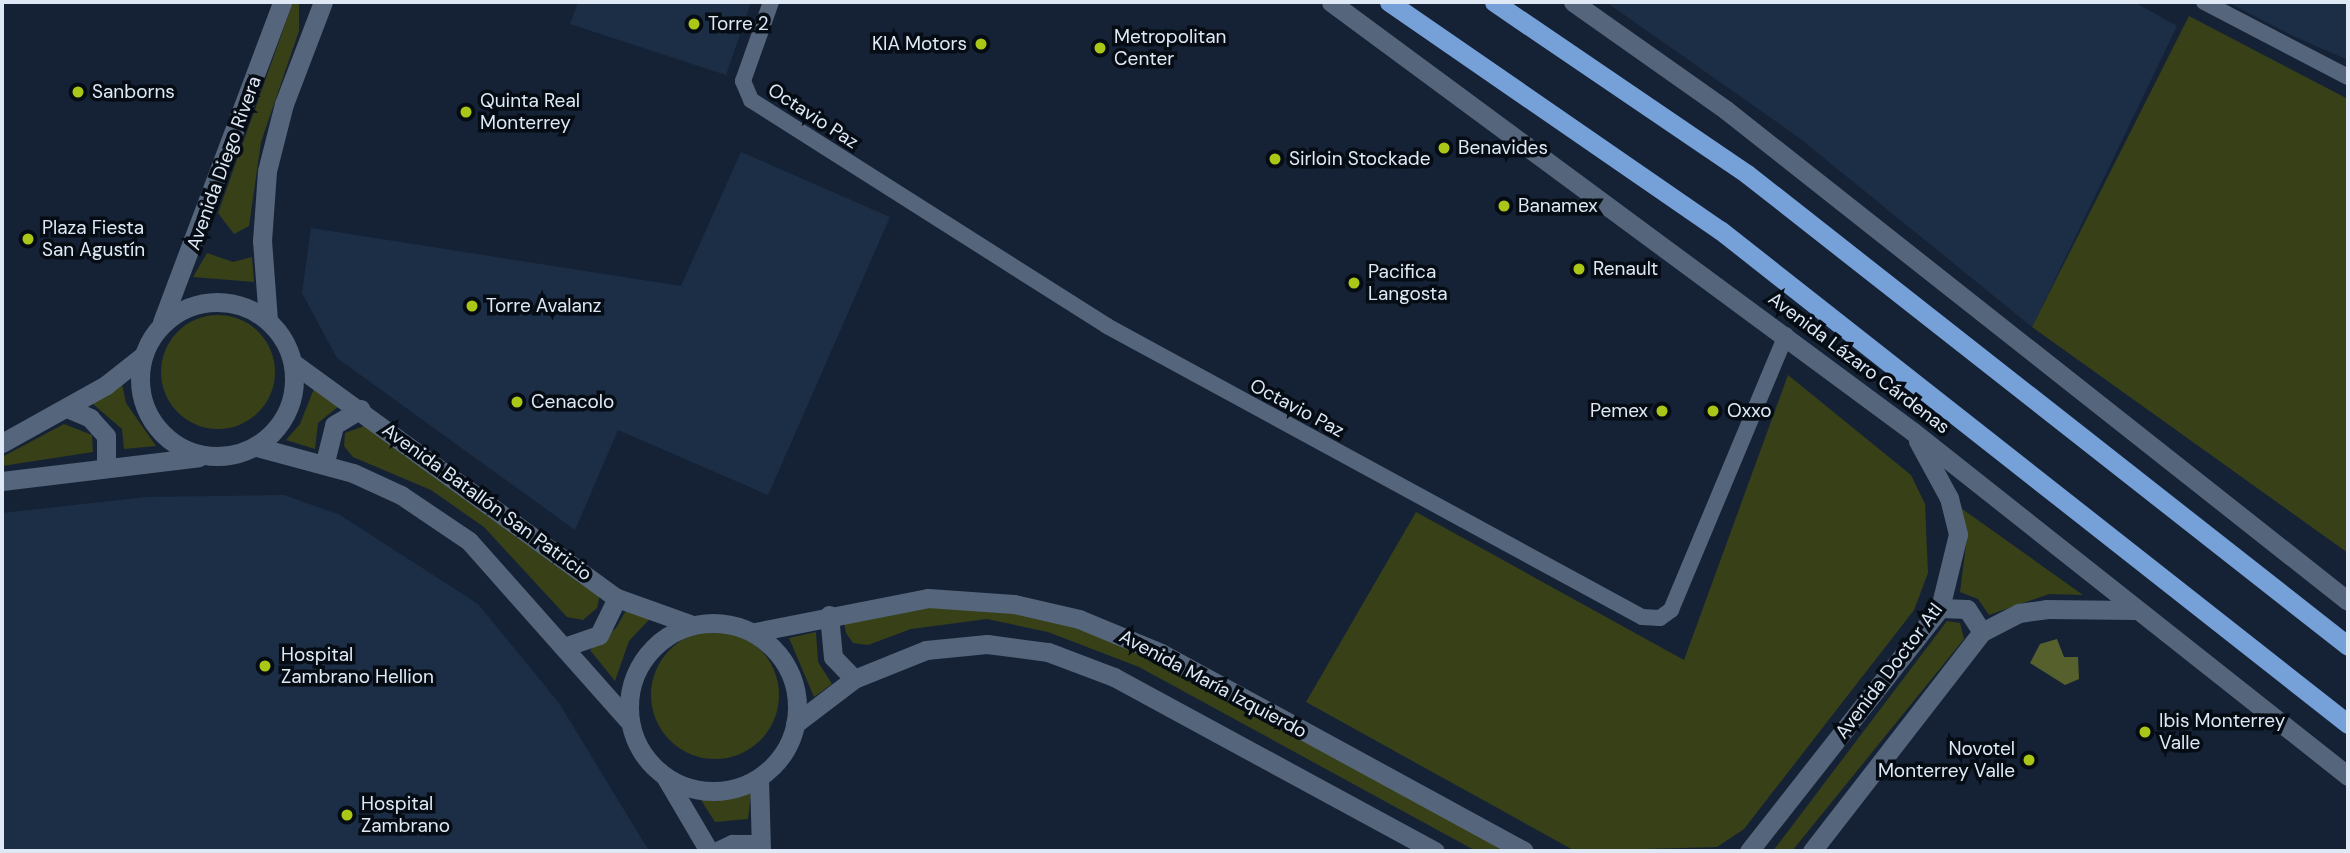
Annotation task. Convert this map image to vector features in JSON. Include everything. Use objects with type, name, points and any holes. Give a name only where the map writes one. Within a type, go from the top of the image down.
[{"type":"highway","name":"Avenida Lázaro Cárdenas","points":[[1389,2],[1720,230],[2348,724]]},
{"type":"highway","points":[[1494,2],[1747,174],[2348,646]]},
{"type":"street","name":"Avenida Diego Rivera","points":[[162,323],[282,2]]},
{"type":"street","name":"Avenida Diego Rivera","points":[[268,320],[262,241],[267,171],[284,104],[323,2]]},
{"type":"street","name":"Octavio Paz","points":[[771,2],[743,81],[751,100],[1107,326],[1642,617],[1660,618],[1671,610],[1786,335]]},
{"type":"street","name":"Avenida Lázaro Cárdenas","points":[[1331,2],[1786,335],[1912,431],[2134,610],[2348,776]]},
{"type":"street","points":[[1573,2],[1824,186],[2339,587],[2348,601]]},
{"type":"street","points":[[2204,2],[2348,77]]},
{"type":"street","points":[[2,443],[66,408],[144,355],[162,323],[198,303],[220,302],[268,320],[293,363],[288,408],[257,447],[230,457],[202,457],[2,481]]},
{"type":"street","points":[[144,355],[143,404],[170,443],[202,457]]},
{"type":"street","name":"Avenida Batallón San Patricio","points":[[293,363],[361,409],[617,598],[691,624]]},
{"type":"street","points":[[66,408],[90,418],[106,436],[106,468]]},
{"type":"street","points":[[325,463],[334,425],[361,409]]},
{"type":"street","name":"Avenida Doctor Atl","points":[[1749,851],[1940,608],[1958,534],[1949,498],[1912,431]]},
{"type":"street","points":[[257,447],[325,463],[401,495],[469,541],[567,646],[628,720],[649,762],[666,778],[709,851]]},
{"type":"street","points":[[567,646],[599,635],[617,598]]},
{"type":"street","name":"Avenida María Izquierdo","points":[[755,632],[901,600],[980,600],[1107,629],[1524,851]]},
{"type":"street","points":[[1940,608],[1967,609],[1982,632]]},
{"type":"street","points":[[1812,851],[1982,632],[2019,613],[2134,610]]},
{"type":"street","points":[[829,615],[833,657],[854,679]]},
{"type":"street","points":[[628,720],[640,667],[668,637],[691,624],[724,622],[755,632],[788,668],[795,724],[759,778],[760,848],[732,844],[716,851]]},
{"type":"street","name":"Avenida María Izquierdo","points":[[795,724],[854,679],[903,657],[955,644],[1048,652],[1114,677],[1435,851]]},
{"type":"street","points":[[666,778],[713,791],[759,778]]},
{"type":"shaded area","points":[[293,2],[299,2],[299,31],[261,142],[249,226],[234,234],[218,213]]},
{"type":"shaded area","name":"Torre 2","points":[[578,2],[751,2],[726,75],[570,24]]},
{"type":"shaded area","points":[[1606,2],[2134,2],[2177,26],[2032,327],[1798,137]]},
{"type":"shaded area","points":[[2227,2],[2348,2],[2348,60],[2291,35]]},
{"type":"shaded area","points":[[2189,16],[2348,99],[2348,553],[2032,327]]},
{"type":"shaded area","points":[[741,152],[890,217],[768,495],[618,430],[575,530],[337,358],[302,293],[311,228],[681,286]]},
{"type":"shaded area","points":[[207,253],[233,262],[252,257],[254,282],[193,277]]},
{"type":"shaded area","points":[[218,315],[240,319],[258,332],[271,350],[275,372],[271,394],[258,412],[240,425],[218,429],[196,425],[178,412],[165,394],[161,372],[165,350],[178,332],[196,319]]},
{"type":"shaded area","points":[[1788,375],[1911,475],[1925,504],[1928,573],[1914,610],[1744,829],[1717,847],[1575,851],[1306,702],[1416,512],[1684,660]]},
{"type":"shaded area","points":[[121,379],[126,403],[156,446],[124,449],[122,429],[93,404]]},
{"type":"shaded area","points":[[315,386],[339,406],[318,423],[315,449],[286,440],[300,424]]},
{"type":"shaded area","points":[[64,424],[92,435],[93,452],[2,466],[2,457]]},
{"type":"shaded area","points":[[367,425],[601,589],[597,608],[583,620],[567,617],[484,527],[431,490],[353,457],[344,446],[345,433]]},
{"type":"shaded area","name":"Hospital Zambrano Hellion","points":[[284,495],[340,515],[478,604],[559,703],[649,851],[2,851],[2,513],[146,497]]},
{"type":"shaded area","points":[[1958,506],[2083,595],[2049,594],[1989,615],[1978,599],[1960,592],[1967,537]]},
{"type":"shaded area","points":[[633,598],[661,607],[629,641],[615,681],[590,650],[616,628]]},
{"type":"shaded area","points":[[899,604],[1037,614],[1141,652],[1508,851],[1476,851],[1139,667],[1048,632],[987,619],[911,629],[868,645],[853,643],[846,633],[844,622]]},
{"type":"shaded area","points":[[1947,621],[1960,623],[1964,639],[1792,851],[1773,851]]},
{"type":"shaded area","points":[[715,631],[739,636],[760,650],[774,671],[779,695],[774,719],[760,740],[739,754],[715,759],[691,754],[670,740],[656,719],[651,695],[656,671],[670,650],[691,636]]},
{"type":"shaded area","points":[[816,632],[818,662],[832,684],[814,697],[789,638]]},
{"type":"shaded area","points":[[2057,639],[2064,657],[2078,657],[2079,679],[2065,685],[2030,663],[2040,644]]},
{"type":"shaded area","points":[[751,793],[748,819],[715,822],[701,800]]},
{"type":"place","name":"Torre 2","points":[[694,24]]},
{"type":"place","name":"KIA Motors","points":[[981,44]]},
{"type":"place","name":"Metropolitan Center","points":[[1100,48]]},
{"type":"place","name":"Sanborns","points":[[78,92]]},
{"type":"place","name":"Quinta Real Monterrey","points":[[466,112]]},
{"type":"place","name":"Benavides","points":[[1444,148]]},
{"type":"place","name":"Sirloin Stockade","points":[[1275,159]]},
{"type":"place","name":"Banamex","points":[[1504,206]]},
{"type":"place","name":"Plaza Fiesta San Agustín","points":[[28,239]]},
{"type":"place","name":"Renault","points":[[1579,269]]},
{"type":"place","name":"Pacifica Langosta","points":[[1354,283]]},
{"type":"place","name":"Torre Avalanz","points":[[472,306]]},
{"type":"place","name":"Cenacolo","points":[[517,402]]},
{"type":"place","name":"Pemex","points":[[1662,411]]},
{"type":"place","name":"Oxxo","points":[[1713,411]]},
{"type":"place","name":"Hospital Zambrano Hellion","points":[[265,666]]},
{"type":"place","name":"Ibis Monterrey Valle","points":[[2145,732]]},
{"type":"place","name":"Novotel Monterrey Valle","points":[[2029,760]]},
{"type":"place","name":"Hospital Zambrano","points":[[347,815]]}]
